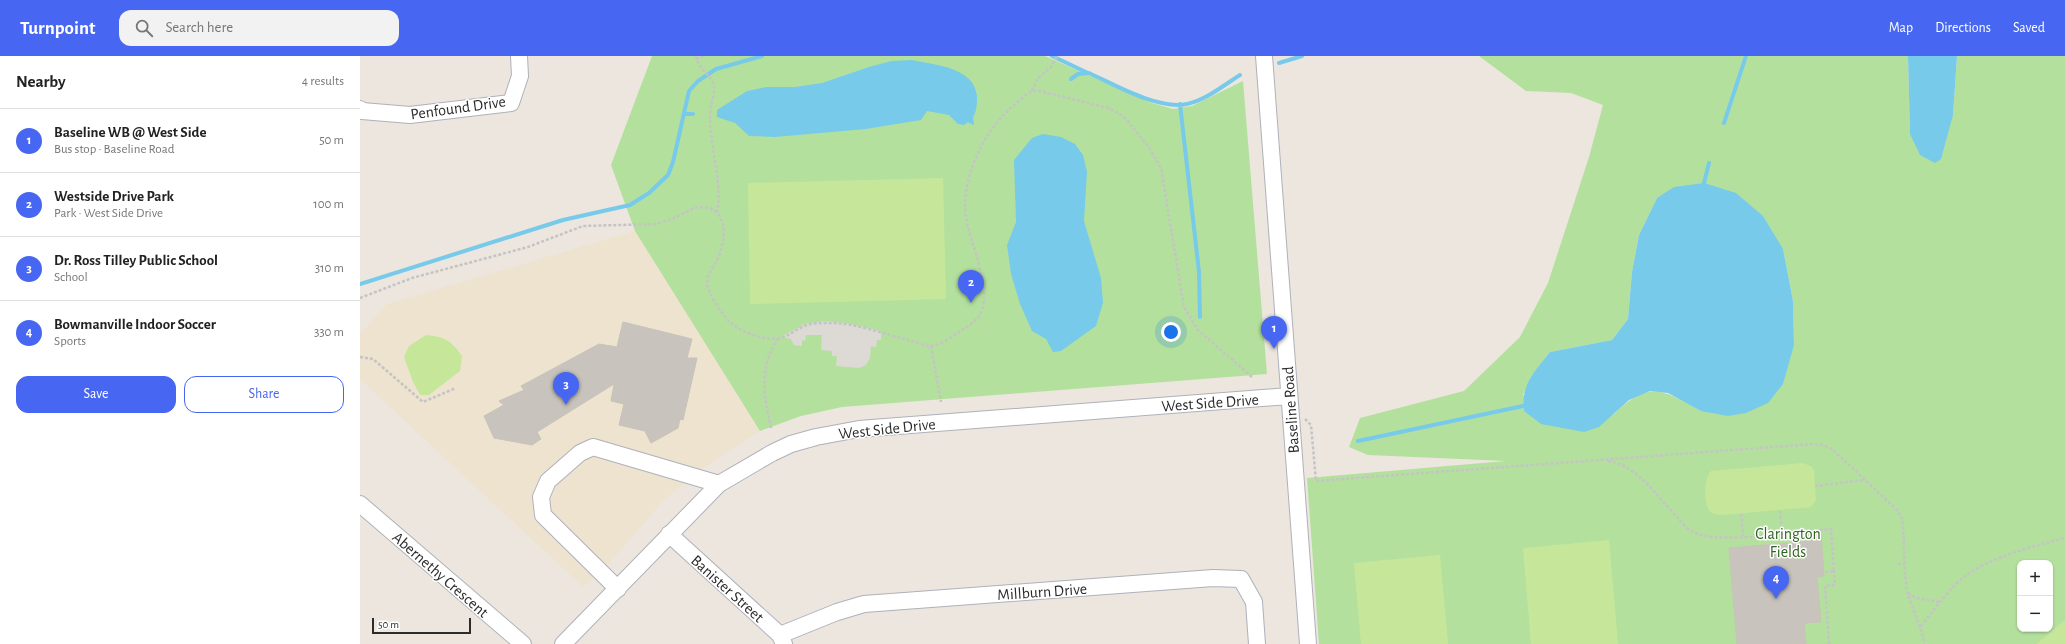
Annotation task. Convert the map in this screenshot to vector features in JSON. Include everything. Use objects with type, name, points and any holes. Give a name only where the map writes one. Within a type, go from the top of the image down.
[{"type":"street","name":"Penfound Drive","points":[[360,109],[362,111],[410,115],[511,103],[520,76],[519,56]]},
{"type":"street","name":"Baseline Road","points":[[1264,56],[1308,644]]},
{"type":"street","name":"West Side Drive","points":[[562,644],[618,589],[669,534],[719,484],[772,453],[791,444],[859,429],[1289,396]]},
{"type":"street","points":[[618,589],[543,515],[541,497],[548,481],[580,453],[593,447],[719,484]]},
{"type":"street","name":"Abernethy Crescent","points":[[360,504],[523,644]]},
{"type":"street","name":"Banister Street","points":[[669,534],[782,640]]},
{"type":"street","name":"Millburn Drive","points":[[782,640],[837,612],[864,604],[1213,578],[1241,579],[1254,602],[1257,644]]},
{"type":"path","points":[[703,56],[696,58],[699,66],[714,88],[710,108],[710,119],[712,151],[719,196],[717,212]]},
{"type":"path","points":[[360,298],[412,278],[528,247],[583,226],[656,224],[672,219],[694,208],[701,207],[710,208],[717,212],[723,220],[724,230],[720,252],[709,274],[708,288],[720,310],[729,321],[739,329],[752,335],[778,338],[806,325],[833,323],[930,346],[950,338],[971,324],[982,310],[984,302],[983,285],[966,217],[965,205],[970,175],[978,153],[1000,118],[1032,91],[1037,79],[1051,67],[1057,56]]},
{"type":"path","points":[[1032,91],[1108,108],[1126,119],[1148,146],[1161,168],[1184,307],[1197,329],[1252,377]]},
{"type":"path","points":[[771,428],[764,395],[763,376],[778,338]]},
{"type":"path","points":[[930,346],[941,402]]},
{"type":"path","points":[[360,357],[373,359],[423,402],[456,388]]},
{"type":"path","points":[[1302,419],[1308,420],[1311,425],[1316,481],[1814,444],[1823,445],[1832,449],[1866,480],[1897,510],[1902,518],[1908,592],[1920,626],[1924,644]]},
{"type":"path","points":[[1602,460],[1621,463],[1627,466],[1693,532],[1704,536],[1717,538],[1831,530],[1835,585],[1825,586],[1829,644]]},
{"type":"path","points":[[1815,486],[1866,480]]},
{"type":"path","points":[[1780,511],[1782,533]]},
{"type":"path","points":[[1741,514],[1743,536]]},
{"type":"path","points":[[1920,626],[1952,588],[1967,575],[1984,565],[2023,550],[2065,538]]},
{"type":"path","points":[[1898,564],[1905,564]]},
{"type":"path","points":[[1824,572],[1835,571]]},
{"type":"path","points":[[1908,592],[1916,598],[1940,602]]},
{"type":"shaded area","points":[[635,231],[760,431],[702,469],[663,501],[606,567],[583,587],[360,379],[360,334],[387,304]]},
{"type":"shaded area","points":[[824,321],[846,323],[881,331],[881,340],[877,340],[876,347],[871,346],[870,358],[866,365],[859,368],[836,366],[837,356],[832,356],[832,351],[821,350],[822,335],[806,335],[805,341],[802,340],[802,346],[794,345],[791,339],[786,338],[784,335],[805,324]]},
{"type":"green space","points":[[652,56],[1045,56],[1152,103],[1173,109],[1192,106],[1243,81],[1267,374],[842,407],[801,416],[760,431],[635,231],[611,165]]},
{"type":"green space","name":"Clarington Fields","points":[[1479,56],[1908,56],[1910,134],[1953,115],[1957,56],[2065,56],[2065,644],[1319,644],[1307,478],[1506,461],[1368,455],[1349,447],[1360,418],[1464,391],[1520,337],[1548,283],[1589,157],[1603,105],[1571,93],[1526,91]],"holes":[[[1657,198],[1783,249],[1793,301],[1794,345],[1701,411],[1675,397],[1665,393],[1656,392],[1646,393],[1636,397],[1625,404],[1613,415],[1523,395],[1531,377],[1550,352],[1612,340],[1628,319],[1632,272],[1639,235]]]},
{"type":"green space","points":[[943,178],[946,299],[750,304],[748,183]]},
{"type":"green space","points":[[426,335],[447,340],[462,356],[460,371],[429,395],[420,395],[413,382],[404,357],[409,346]]},
{"type":"green space","points":[[1803,463],[1812,467],[1814,471],[1816,500],[1811,507],[1721,515],[1713,513],[1708,508],[1705,489],[1707,479],[1711,471]]},
{"type":"green space","points":[[1609,540],[1618,644],[1531,644],[1523,548]]},
{"type":"green space","points":[[1440,555],[1448,644],[1361,644],[1354,563]]},
{"type":"green space","points":[[2065,620],[2065,644],[2037,644],[2053,632],[2053,630]]},
{"type":"water","points":[[1908,56],[1957,56],[1953,115],[1941,159],[1935,163],[1920,155],[1910,134]]},
{"type":"water","points":[[912,60],[952,69],[969,79],[974,86],[977,96],[973,125],[968,122],[964,125],[958,124],[949,115],[927,111],[921,120],[866,129],[775,137],[749,136],[735,123],[717,117],[717,110],[747,91],[766,87],[795,87],[822,83],[891,61]]},
{"type":"water","points":[[1043,134],[1061,137],[1075,144],[1083,155],[1087,172],[1084,221],[1101,278],[1103,303],[1096,326],[1061,351],[1053,352],[1046,339],[1032,331],[1020,304],[1011,274],[1007,245],[1016,222],[1014,160],[1032,138]]},
{"type":"water","points":[[1704,183],[1736,193],[1763,216],[1783,249],[1793,301],[1794,345],[1783,384],[1768,403],[1746,413],[1728,416],[1701,411],[1668,393],[1650,391],[1629,400],[1599,427],[1584,432],[1541,424],[1524,411],[1525,393],[1534,373],[1550,352],[1612,340],[1628,319],[1632,272],[1639,235],[1657,198],[1674,187]]},
{"type":"building","points":[[623,322],[692,339],[687,358],[697,358],[683,420],[680,419],[678,428],[651,443],[645,431],[619,425],[624,404],[611,401],[614,384],[537,432],[541,439],[532,445],[494,438],[484,416],[504,405],[499,401],[524,390],[521,386],[599,344],[617,347]]},
{"type":"building","points":[[1821,534],[1824,576],[1817,577],[1821,622],[1804,623],[1806,644],[1737,644],[1729,548],[1803,542],[1803,536]]},
{"type":"waterway","points":[[360,284],[563,220],[630,205],[649,193],[668,175],[673,162],[689,91],[698,81],[716,69],[762,56]]},
{"type":"waterway","points":[[1052,56],[1088,73]]},
{"type":"waterway","points":[[1279,63],[1302,56]]},
{"type":"waterway","points":[[1724,123],[1746,56]]},
{"type":"waterway","points":[[1071,79],[1078,74],[1089,73],[1124,90],[1150,100],[1176,105],[1187,104],[1201,99],[1215,92],[1240,75]]},
{"type":"waterway","points":[[1180,104],[1199,272],[1200,317]]},
{"type":"waterway","points":[[684,114],[693,114]]},
{"type":"waterway","points":[[1704,183],[1709,163]]},
{"type":"waterway","points":[[1358,441],[1523,406]]},
{"type":"place","name":"Westside Drive Park","points":[[971,303]]},
{"type":"place","name":"Baseline WB @ West Side","points":[[1274,349]]},
{"type":"place","name":"Dr. Ross Tilley Public School","points":[[566,405]]},
{"type":"place","name":"Bowmanville Indoor Soccer","points":[[1776,599]]}]
